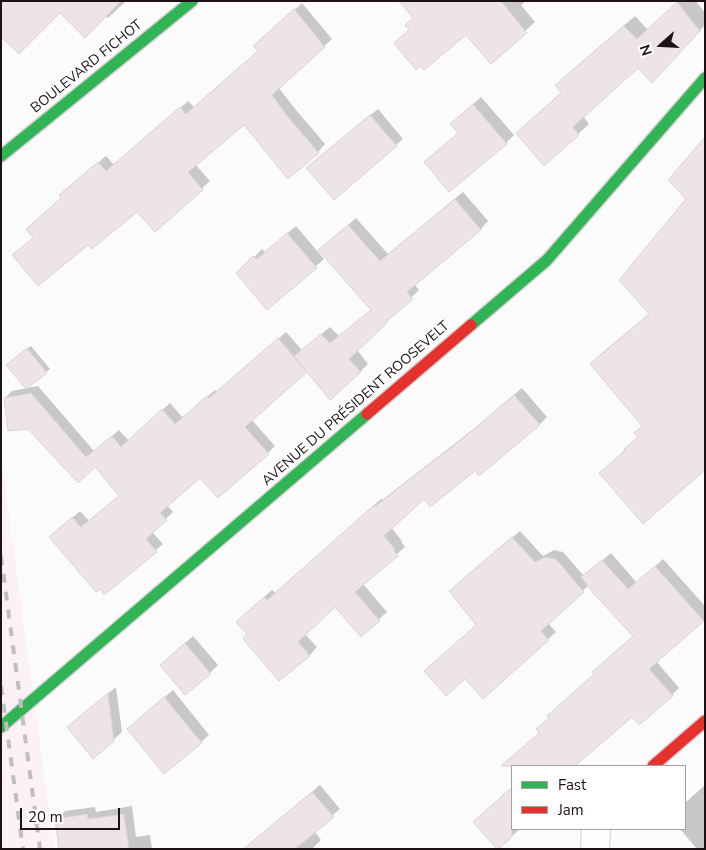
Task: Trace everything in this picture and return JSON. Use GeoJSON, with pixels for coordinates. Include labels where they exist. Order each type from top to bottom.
{"type":"FeatureCollection","features":[{"type":"Feature","properties":{"kind":"street","name":"BOULEVARD FICHOT"},"geometry":{"type":"LineString","coordinates":[[1,156],[192,1]]}},
{"type":"Feature","properties":{"kind":"street","name":"AVENUE DU PRÉSIDENT ROOSEVELT"},"geometry":{"type":"LineString","coordinates":[[1,727],[547,260],[705,78]]}},
{"type":"Feature","properties":{"kind":"street"},"geometry":{"type":"LineString","coordinates":[[654,765],[705,721]]}},
{"type":"Feature","properties":{"kind":"street"},"geometry":{"type":"LineString","coordinates":[[595,849],[596,830]]}},
{"type":"Feature","properties":{"kind":"shaded area"},"geometry":{"type":"Polygon","coordinates":[[[1,457],[54,849],[1,849],[1,457]]]}},
{"type":"Feature","properties":{"kind":"building"},"geometry":{"type":"Polygon","coordinates":[[[1,1],[121,1],[85,38],[60,13],[19,54],[1,37],[1,1]]]}},
{"type":"Feature","properties":{"kind":"building"},"geometry":{"type":"Polygon","coordinates":[[[399,1],[501,1],[527,33],[491,64],[466,35],[424,70],[420,66],[416,70],[394,43],[409,30],[405,25],[413,18],[399,1]]]}},
{"type":"Feature","properties":{"kind":"building"},"geometry":{"type":"Polygon","coordinates":[[[677,2],[700,31],[652,83],[638,68],[573,127],[579,135],[544,166],[516,133],[561,93],[555,85],[624,26],[637,39],[677,2]]]}},
{"type":"Feature","properties":{"kind":"building"},"geometry":{"type":"Polygon","coordinates":[[[294,9],[325,47],[272,95],[319,153],[288,179],[244,125],[188,172],[203,190],[155,232],[137,212],[92,249],[88,245],[38,286],[12,255],[33,238],[26,229],[61,198],[59,195],[98,162],[106,171],[180,107],[186,114],[258,51],[253,46],[294,9]]]}},
{"type":"Feature","properties":{"kind":"building"},"geometry":{"type":"Polygon","coordinates":[[[473,104],[507,144],[449,192],[424,162],[458,133],[450,124],[473,104]]]}},
{"type":"Feature","properties":{"kind":"building"},"geometry":{"type":"Polygon","coordinates":[[[370,115],[397,146],[334,200],[306,168],[370,115]]]}},
{"type":"Feature","properties":{"kind":"building"},"geometry":{"type":"Polygon","coordinates":[[[705,137],[705,470],[643,524],[599,473],[638,437],[634,433],[642,426],[590,364],[649,314],[619,280],[686,199],[668,180],[705,137]]]}},
{"type":"Feature","properties":{"kind":"building"},"geometry":{"type":"Polygon","coordinates":[[[455,199],[481,230],[407,292],[413,299],[386,322],[349,359],[361,372],[330,400],[294,356],[321,334],[330,343],[371,310],[318,250],[348,225],[380,261],[455,199]]]}},
{"type":"Feature","properties":{"kind":"building"},"geometry":{"type":"Polygon","coordinates":[[[287,233],[317,268],[267,310],[236,273],[253,256],[257,259],[287,233]]]}},
{"type":"Feature","properties":{"kind":"building"},"geometry":{"type":"Polygon","coordinates":[[[278,338],[307,372],[245,427],[269,454],[218,498],[200,478],[160,513],[167,520],[146,539],[157,552],[104,595],[101,589],[96,592],[49,537],[72,517],[81,527],[119,496],[95,467],[78,483],[28,429],[8,431],[4,398],[31,393],[86,457],[112,436],[121,447],[162,409],[175,424],[207,396],[209,398],[278,338]]]}},
{"type":"Feature","properties":{"kind":"building"},"geometry":{"type":"Polygon","coordinates":[[[27,348],[47,373],[26,389],[6,365],[27,348]]]}},
{"type":"Feature","properties":{"kind":"building"},"geometry":{"type":"Polygon","coordinates":[[[514,395],[540,425],[479,476],[475,471],[430,507],[424,499],[384,536],[395,549],[394,551],[398,556],[355,592],[380,621],[361,637],[335,607],[298,642],[310,656],[279,681],[243,639],[247,634],[236,622],[264,597],[267,600],[373,506],[466,436],[514,395]]]}},
{"type":"Feature","properties":{"kind":"building"},"geometry":{"type":"Polygon","coordinates":[[[512,537],[535,562],[545,557],[556,559],[584,592],[541,631],[549,640],[483,699],[465,679],[446,696],[424,671],[476,625],[449,591],[512,537]]]}},
{"type":"Feature","properties":{"kind":"building"},"geometry":{"type":"Polygon","coordinates":[[[602,560],[628,589],[655,566],[704,621],[649,669],[673,696],[639,725],[632,717],[576,765],[501,766],[539,733],[536,729],[549,718],[547,716],[594,674],[592,672],[633,636],[581,577],[602,560]]]}},
{"type":"Feature","properties":{"kind":"building"},"geometry":{"type":"Polygon","coordinates":[[[185,643],[211,674],[185,695],[160,665],[185,643]]]}},
{"type":"Feature","properties":{"kind":"building"},"geometry":{"type":"Polygon","coordinates":[[[108,693],[114,741],[93,759],[67,727],[108,693]]]}},
{"type":"Feature","properties":{"kind":"building"},"geometry":{"type":"Polygon","coordinates":[[[164,697],[202,743],[164,774],[127,729],[164,697]]]}},
{"type":"Feature","properties":{"kind":"building"},"geometry":{"type":"Polygon","coordinates":[[[511,788],[512,837],[499,849],[473,822],[511,788]]]}},
{"type":"Feature","properties":{"kind":"building"},"geometry":{"type":"Polygon","coordinates":[[[312,792],[334,817],[295,849],[243,849],[312,792]]]}},
{"type":"Feature","properties":{"kind":"building"},"geometry":{"type":"Polygon","coordinates":[[[87,814],[88,819],[124,814],[129,849],[59,849],[55,819],[87,814]]]}},
{"type":"Feature","properties":{"kind":"railway"},"geometry":{"type":"LineString","coordinates":[[1,556],[40,849]]}},
{"type":"Feature","properties":{"kind":"railway"},"geometry":{"type":"LineString","coordinates":[[1,686],[23,849]]}},
{"type":"Feature","properties":{"kind":"traffic: fast"},"geometry":{"type":"LineString","coordinates":[[1,156],[192,1]]}},
{"type":"Feature","properties":{"kind":"traffic: fast"},"geometry":{"type":"LineString","coordinates":[[471,325],[547,260],[705,78]]}},
{"type":"Feature","properties":{"kind":"traffic: fast"},"geometry":{"type":"LineString","coordinates":[[1,727],[367,414]]}},
{"type":"Feature","properties":{"kind":"traffic: jam"},"geometry":{"type":"LineString","coordinates":[[367,414],[471,325]]}},
{"type":"Feature","properties":{"kind":"traffic: jam"},"geometry":{"type":"LineString","coordinates":[[654,765],[705,721]]}}]}
